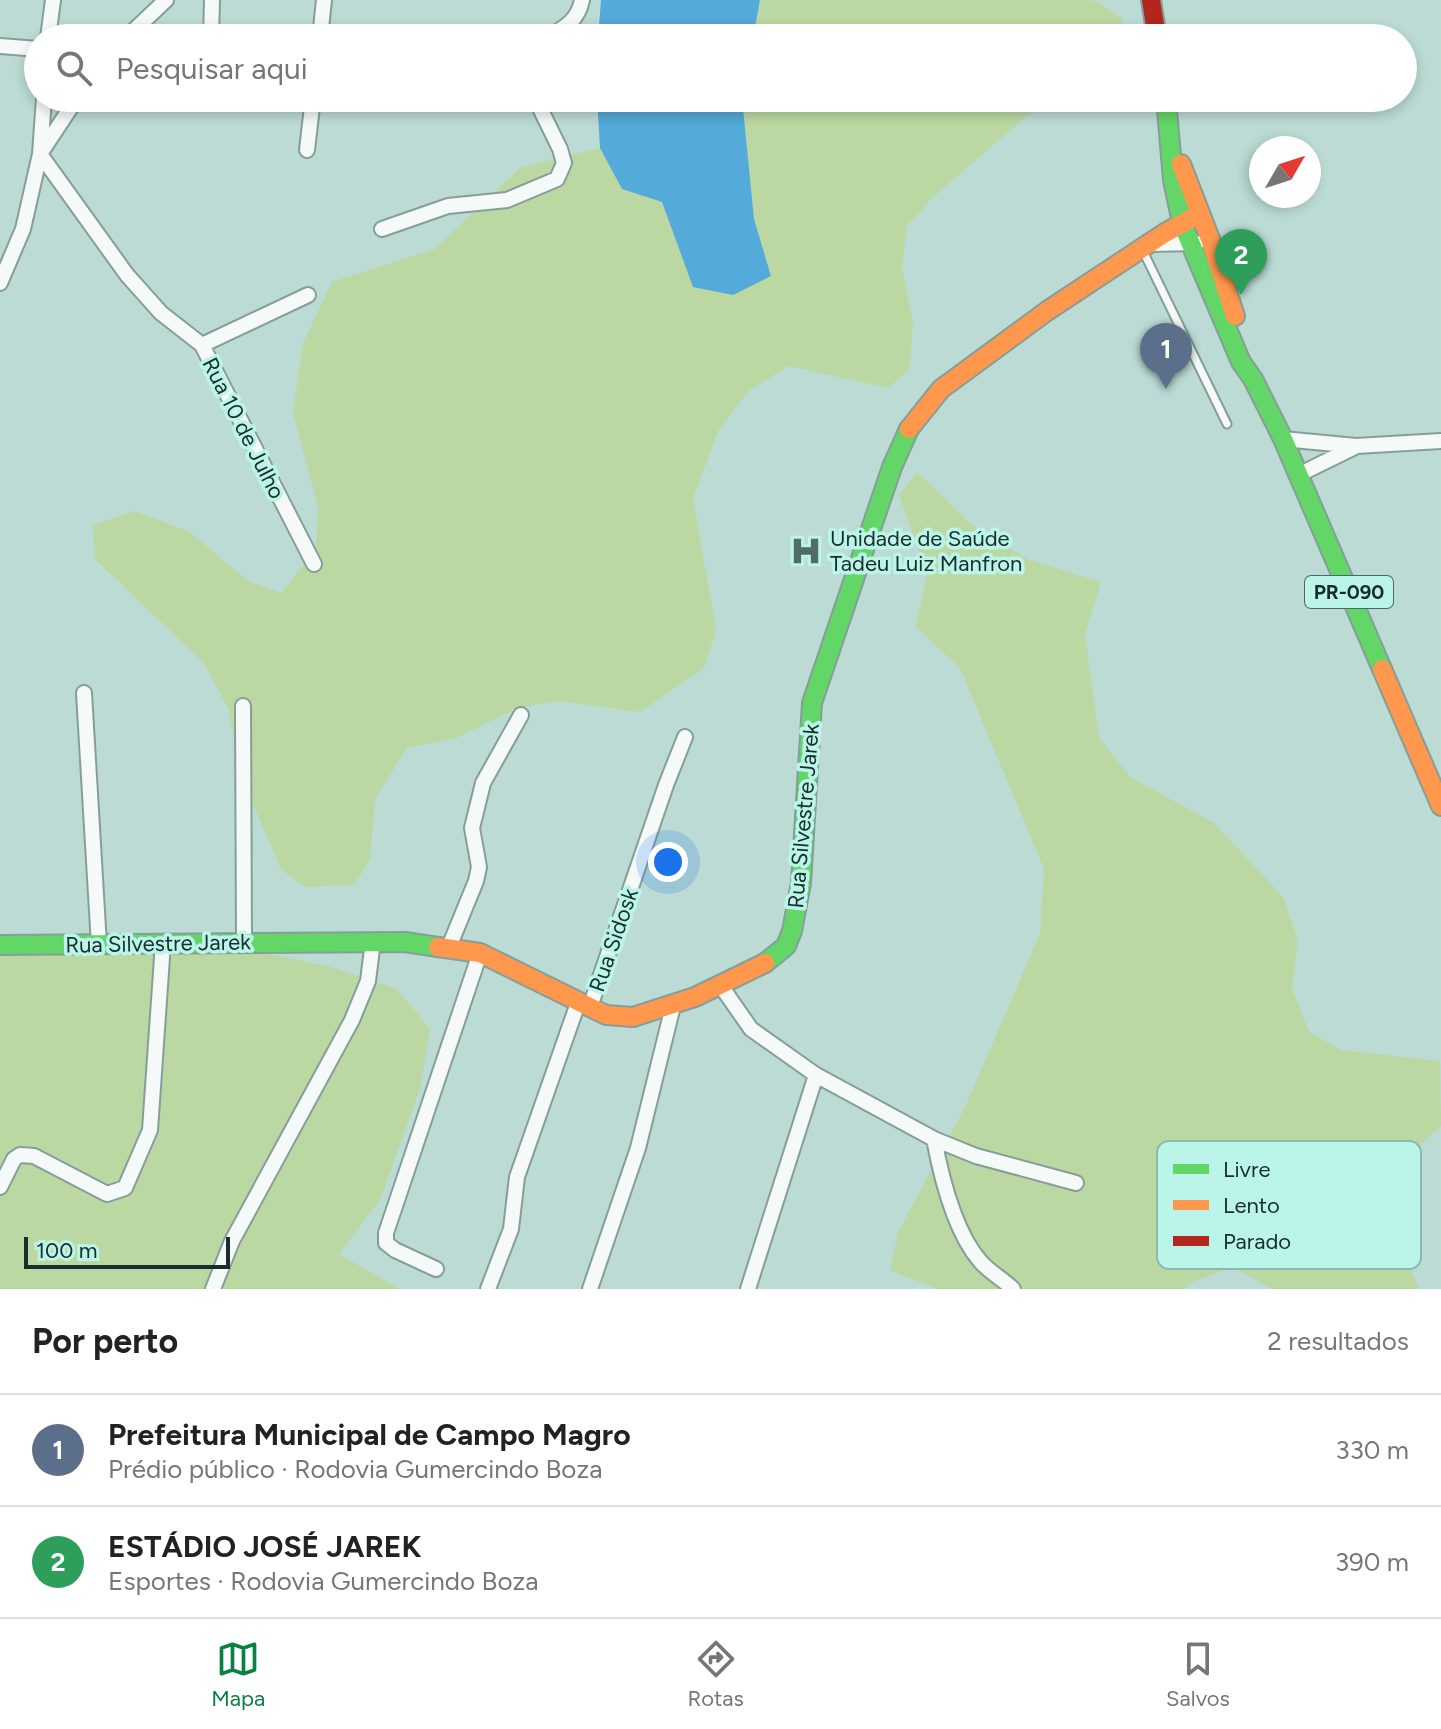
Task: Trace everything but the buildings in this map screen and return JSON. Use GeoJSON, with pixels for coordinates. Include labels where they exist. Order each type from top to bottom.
{"type":"FeatureCollection","features":[{"type":"Feature","properties":{"kind":"street"},"geometry":{"type":"LineString","coordinates":[[50,24],[53,0]]}},
{"type":"Feature","properties":{"kind":"street"},"geometry":{"type":"LineString","coordinates":[[141,24],[166,0]]}},
{"type":"Feature","properties":{"kind":"street"},"geometry":{"type":"LineString","coordinates":[[211,24],[212,0]]}},
{"type":"Feature","properties":{"kind":"street"},"geometry":{"type":"LineString","coordinates":[[321,24],[324,0]]}},
{"type":"Feature","properties":{"kind":"street"},"geometry":{"type":"LineString","coordinates":[[571,24],[582,0]]}},
{"type":"Feature","properties":{"kind":"street"},"geometry":{"type":"LineString","coordinates":[[1151,0],[1155,24]]}},
{"type":"Feature","properties":{"kind":"street"},"geometry":{"type":"LineString","coordinates":[[0,46],[24,48]]}},
{"type":"Feature","properties":{"kind":"street"},"geometry":{"type":"LineString","coordinates":[[0,283],[23,229],[40,154],[43,112]]}},
{"type":"Feature","properties":{"kind":"street"},"geometry":{"type":"LineString","coordinates":[[40,154],[68,112]]}},
{"type":"Feature","properties":{"kind":"street"},"geometry":{"type":"LineString","coordinates":[[307,150],[311,112]]}},
{"type":"Feature","properties":{"kind":"street"},"geometry":{"type":"LineString","coordinates":[[382,229],[448,206],[507,200],[557,179],[564,163],[542,112]]}},
{"type":"Feature","properties":{"kind":"street","name":"PR-090"},"geometry":{"type":"LineString","coordinates":[[1168,112],[1173,180],[1189,245],[1236,353],[1253,379],[1283,439],[1441,806]]}},
{"type":"Feature","properties":{"kind":"street","name":"PR-090"},"geometry":{"type":"LineString","coordinates":[[1172,140],[1210,239],[1244,341],[1253,379]]}},
{"type":"Feature","properties":{"kind":"street","name":"Rua 10 de Julho"},"geometry":{"type":"LineString","coordinates":[[40,154],[127,275],[161,313],[202,345],[314,564]]}},
{"type":"Feature","properties":{"kind":"street","name":"Rua Silvestre Jarek"},"geometry":{"type":"LineString","coordinates":[[0,945],[373,941],[449,947],[480,953],[606,1015],[633,1017],[673,1006],[771,960],[786,946],[792,931],[801,883],[812,703],[892,467],[910,428],[941,389],[1047,311],[1182,223],[1201,214]]}},
{"type":"Feature","properties":{"kind":"street"},"geometry":{"type":"LineString","coordinates":[[1146,246],[1189,245],[1210,239]]}},
{"type":"Feature","properties":{"kind":"street"},"geometry":{"type":"LineString","coordinates":[[202,345],[308,295]]}},
{"type":"Feature","properties":{"kind":"street"},"geometry":{"type":"LineString","coordinates":[[1283,439],[1356,446],[1441,441]]}},
{"type":"Feature","properties":{"kind":"street"},"geometry":{"type":"LineString","coordinates":[[1298,475],[1356,446]]}},
{"type":"Feature","properties":{"kind":"street"},"geometry":{"type":"LineString","coordinates":[[84,693],[99,945]]}},
{"type":"Feature","properties":{"kind":"street"},"geometry":{"type":"LineString","coordinates":[[243,706],[244,941]]}},
{"type":"Feature","properties":{"kind":"street"},"geometry":{"type":"LineString","coordinates":[[449,947],[479,867],[472,828],[483,783],[521,715]]}},
{"type":"Feature","properties":{"kind":"street","name":"Rua Sidosk"},"geometry":{"type":"LineString","coordinates":[[488,1289],[511,1229],[517,1177],[685,737]]}},
{"type":"Feature","properties":{"kind":"street"},"geometry":{"type":"LineString","coordinates":[[213,1289],[232,1241],[352,1020],[368,981],[373,941]]}},
{"type":"Feature","properties":{"kind":"street"},"geometry":{"type":"LineString","coordinates":[[0,1187],[14,1159],[26,1155],[34,1156],[107,1194],[125,1188],[150,1130],[163,943]]}},
{"type":"Feature","properties":{"kind":"street"},"geometry":{"type":"LineString","coordinates":[[436,1269],[395,1250],[386,1243],[386,1233],[480,953]]}},
{"type":"Feature","properties":{"kind":"street"},"geometry":{"type":"LineString","coordinates":[[721,986],[751,1029],[816,1075],[934,1139],[976,1156],[1076,1183]]}},
{"type":"Feature","properties":{"kind":"street"},"geometry":{"type":"LineString","coordinates":[[590,1289],[638,1148],[673,1006]]}},
{"type":"Feature","properties":{"kind":"street"},"geometry":{"type":"LineString","coordinates":[[748,1289],[816,1075]]}},
{"type":"Feature","properties":{"kind":"street"},"geometry":{"type":"LineString","coordinates":[[934,1139],[942,1180],[969,1245],[981,1262],[1013,1289]]}},
{"type":"Feature","properties":{"kind":"lane"},"geometry":{"type":"LineString","coordinates":[[1146,246],[1227,424]]}},
{"type":"Feature","properties":{"kind":"path"},"geometry":{"type":"LineString","coordinates":[[920,1289],[923,1270],[943,1257],[959,1261],[969,1245]]}},
{"type":"Feature","properties":{"kind":"green space"},"geometry":{"type":"Polygon","coordinates":[[[760,0],[1089,0],[1098,2],[1123,19],[1121,24],[756,24],[760,0]]]}},
{"type":"Feature","properties":{"kind":"green space"},"geometry":{"type":"Polygon","coordinates":[[[743,112],[1032,112],[932,198],[907,226],[902,268],[913,322],[910,368],[889,388],[788,366],[749,391],[719,429],[693,498],[716,630],[704,668],[640,712],[561,701],[517,708],[456,738],[407,748],[375,799],[370,860],[354,885],[304,887],[281,869],[240,774],[229,710],[204,663],[95,559],[93,525],[134,511],[188,531],[248,581],[281,593],[316,550],[318,507],[293,413],[303,343],[332,282],[435,249],[521,167],[600,148],[622,189],[662,202],[693,287],[771,275],[754,219],[743,112]]]}},
{"type":"Feature","properties":{"kind":"green space"},"geometry":{"type":"Polygon","coordinates":[[[917,472],[972,525],[1027,559],[1101,582],[1085,634],[1099,737],[1130,777],[1214,823],[1284,898],[1298,942],[1292,988],[1309,1032],[1342,1050],[1440,1061],[1441,1126],[1421,1144],[1421,1141],[1157,1141],[1157,1269],[1227,1269],[1190,1283],[1186,1289],[937,1289],[890,1270],[898,1232],[965,1107],[1040,934],[1044,869],[960,668],[916,627],[927,574],[899,495],[917,472]]]}},
{"type":"Feature","properties":{"kind":"green space"},"geometry":{"type":"Polygon","coordinates":[[[0,942],[231,946],[331,967],[397,989],[430,1029],[420,1089],[380,1200],[339,1254],[399,1289],[0,1289],[0,942]]]}},
{"type":"Feature","properties":{"kind":"green space"},"geometry":{"type":"Polygon","coordinates":[[[1236,1269],[1411,1269],[1419,1289],[1272,1289],[1236,1269]]]}},
{"type":"Feature","properties":{"kind":"water"},"geometry":{"type":"Polygon","coordinates":[[[601,0],[760,0],[756,24],[599,24],[601,0]]]}},
{"type":"Feature","properties":{"kind":"water"},"geometry":{"type":"Polygon","coordinates":[[[598,112],[743,112],[754,219],[771,276],[733,295],[693,287],[662,202],[622,189],[600,148],[598,112]]]}},
{"type":"Feature","properties":{"kind":"traffic: fast"},"geometry":{"type":"LineString","coordinates":[[1167,112],[1173,180],[1182,223],[1241,362],[1283,439],[1382,669]]}},
{"type":"Feature","properties":{"kind":"traffic: fast"},"geometry":{"type":"LineString","coordinates":[[765,963],[786,946],[801,883],[812,703],[892,467],[909,429]]}},
{"type":"Feature","properties":{"kind":"traffic: fast"},"geometry":{"type":"LineString","coordinates":[[0,945],[405,942],[438,947]]}},
{"type":"Feature","properties":{"kind":"traffic: slow"},"geometry":{"type":"LineString","coordinates":[[1181,164],[1235,316]]}},
{"type":"Feature","properties":{"kind":"traffic: slow"},"geometry":{"type":"LineString","coordinates":[[909,429],[941,389],[1047,311],[1194,217]]}},
{"type":"Feature","properties":{"kind":"traffic: slow"},"geometry":{"type":"LineString","coordinates":[[1382,669],[1441,806]]}},
{"type":"Feature","properties":{"kind":"traffic: slow"},"geometry":{"type":"LineString","coordinates":[[438,947],[480,953],[606,1015],[633,1017],[695,997],[765,963]]}},
{"type":"Feature","properties":{"kind":"traffic: jam"},"geometry":{"type":"LineString","coordinates":[[1151,0],[1155,24]]}},
{"type":"Feature","properties":{"kind":"place","name":"ESTÁDIO JOSÉ JAREK"},"geometry":{"type":"Point","coordinates":[1241,295]}},
{"type":"Feature","properties":{"kind":"place","name":"Prefeitura Municipal de Campo Magro"},"geometry":{"type":"Point","coordinates":[1166,389]}},
{"type":"Feature","properties":{"kind":"place","name":"Unidade de Saúde Tadeu Luiz Manfron"},"geometry":{"type":"Point","coordinates":[806,551]}}]}
